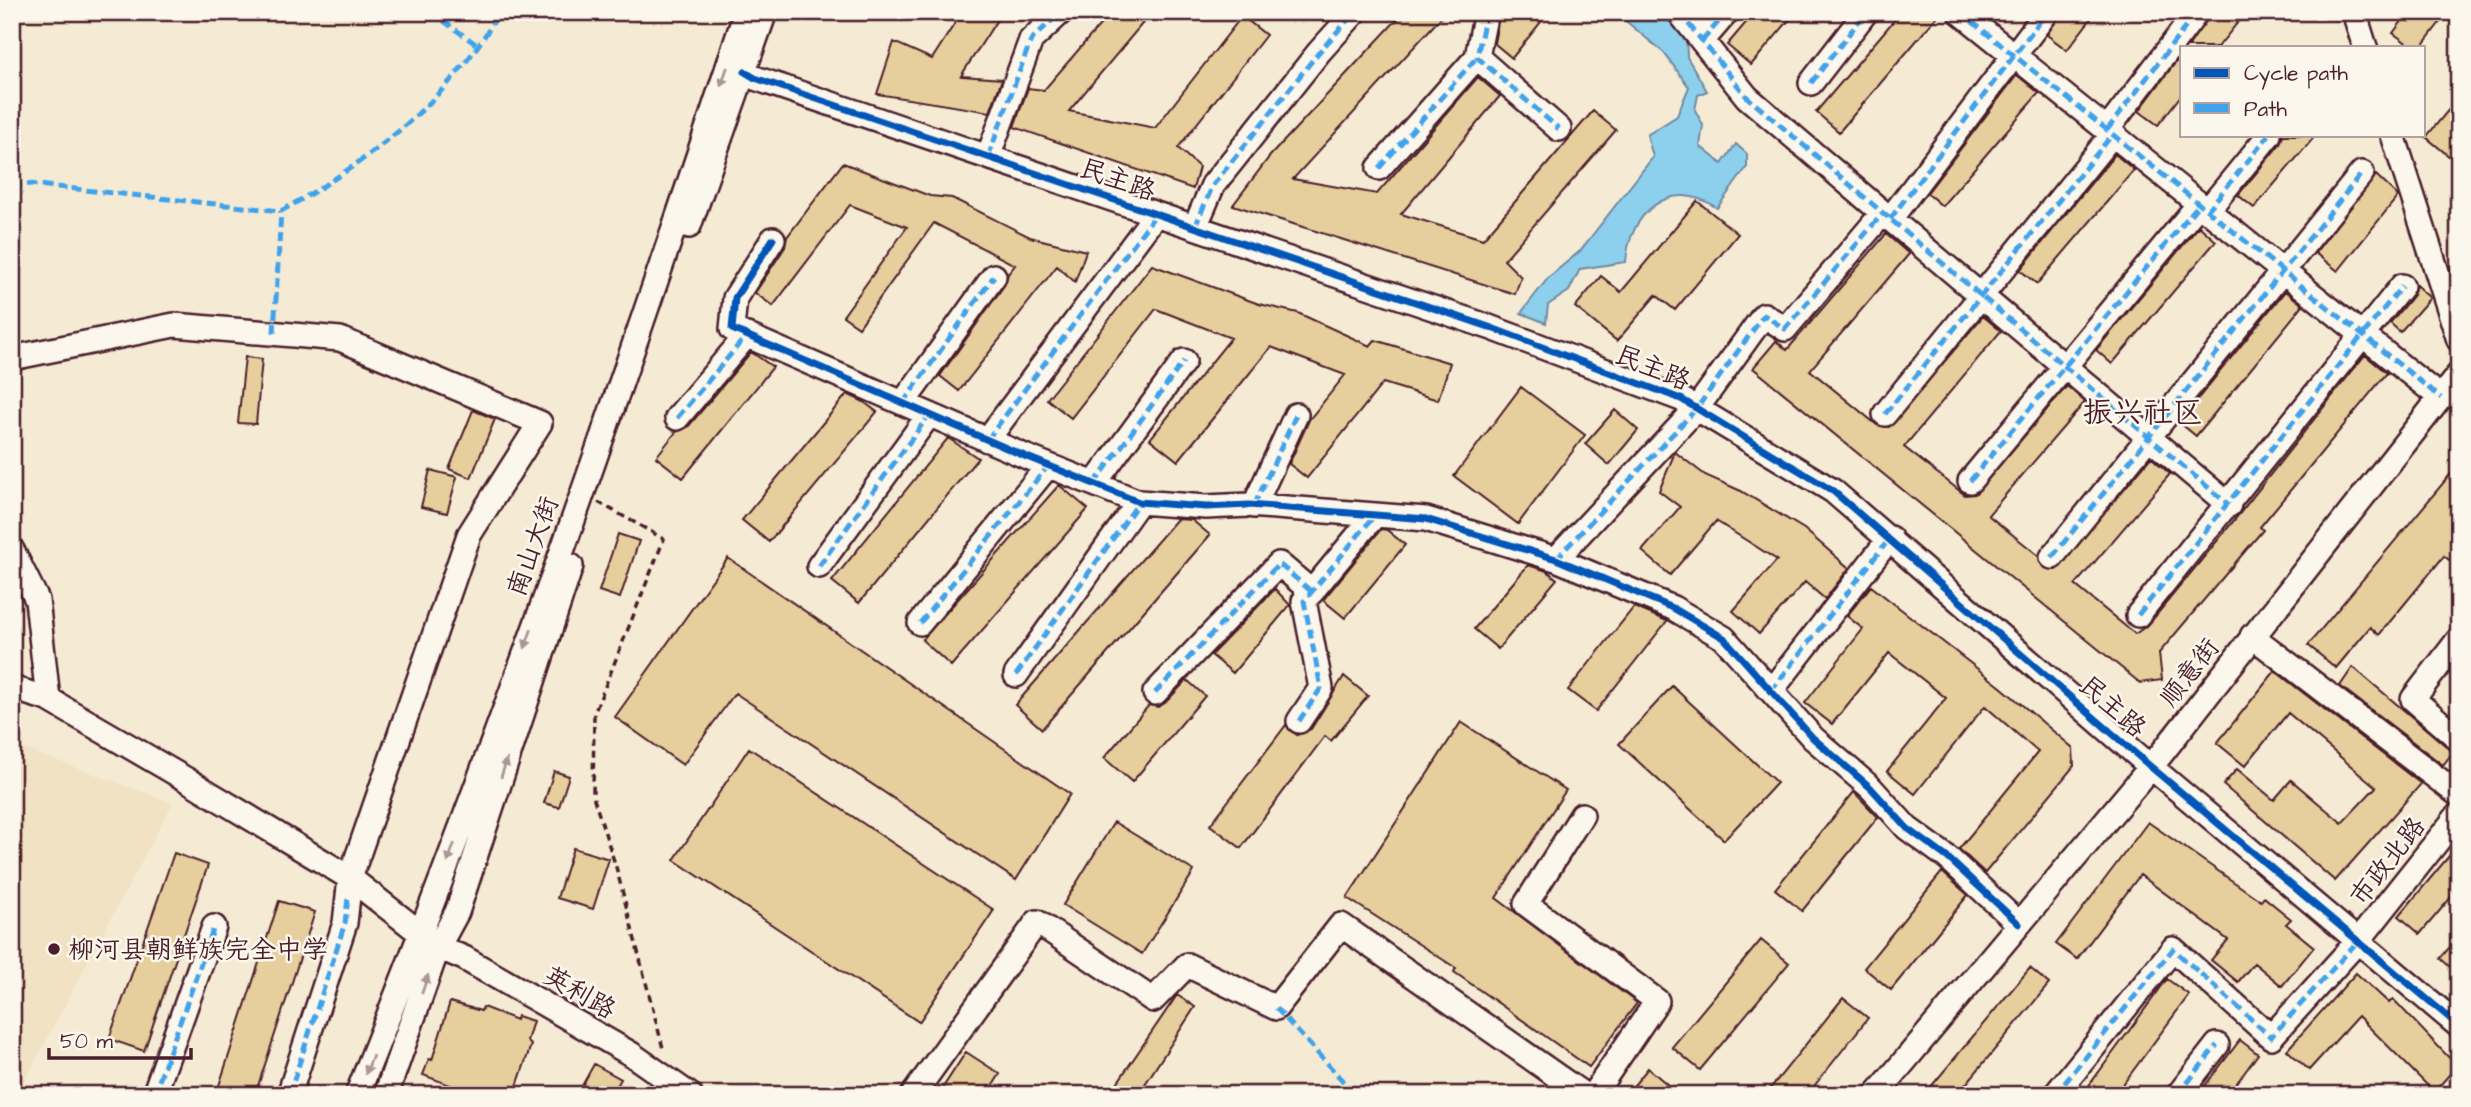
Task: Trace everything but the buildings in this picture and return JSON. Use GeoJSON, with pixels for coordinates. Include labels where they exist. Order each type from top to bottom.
{"type":"FeatureCollection","features":[{"type":"Feature","properties":{"kind":"street","name":"南山大街"},"geometry":{"type":"LineString","coordinates":[[386,1095],[430,941],[746,12]]}},
{"type":"Feature","properties":{"kind":"street","name":"南山大街"},"geometry":{"type":"LineString","coordinates":[[357,1095],[430,941],[457,912],[593,498],[765,12]]}},
{"type":"Feature","properties":{"kind":"street"},"geometry":{"type":"LineString","coordinates":[[988,157],[1031,40],[1061,12]]}},
{"type":"Feature","properties":{"kind":"street"},"geometry":{"type":"LineString","coordinates":[[1195,227],[1213,185],[1319,52],[1355,12]]}},
{"type":"Feature","properties":{"kind":"street"},"geometry":{"type":"LineString","coordinates":[[1379,168],[1477,57],[1486,12]]}},
{"type":"Feature","properties":{"kind":"street"},"geometry":{"type":"LineString","coordinates":[[1679,12],[1747,97],[2229,505]]}},
{"type":"Feature","properties":{"kind":"street"},"geometry":{"type":"LineString","coordinates":[[1702,41],[1727,12]]}},
{"type":"Feature","properties":{"kind":"street"},"geometry":{"type":"LineString","coordinates":[[1811,83],[1866,12]]}},
{"type":"Feature","properties":{"kind":"street"},"geometry":{"type":"LineString","coordinates":[[1960,12],[2441,398]]}},
{"type":"Feature","properties":{"kind":"street"},"geometry":{"type":"LineString","coordinates":[[1556,559],[1697,408],[1764,315],[1785,329],[1886,216],[2046,12]]}},
{"type":"Feature","properties":{"kind":"street"},"geometry":{"type":"LineString","coordinates":[[1885,414],[2110,132],[2197,12]]}},
{"type":"Feature","properties":{"kind":"street"},"geometry":{"type":"LineString","coordinates":[[2354,12],[2365,46]]}},
{"type":"Feature","properties":{"kind":"street"},"geometry":{"type":"LineString","coordinates":[[1477,57],[1559,129]]}},
{"type":"Feature","properties":{"kind":"street","name":"民主路"},"geometry":{"type":"LineString","coordinates":[[745,72],[755,78],[1489,327],[1681,399],[1833,491],[2151,768],[2459,1026]]}},
{"type":"Feature","properties":{"kind":"street"},"geometry":{"type":"LineString","coordinates":[[1970,481],[2065,366],[2268,136]]}},
{"type":"Feature","properties":{"kind":"street"},"geometry":{"type":"LineString","coordinates":[[2393,136],[2459,340]]}},
{"type":"Feature","properties":{"kind":"street"},"geometry":{"type":"LineString","coordinates":[[2052,557],[2362,173]]}},
{"type":"Feature","properties":{"kind":"street"},"geometry":{"type":"LineString","coordinates":[[987,440],[1156,214]]}},
{"type":"Feature","properties":{"kind":"street"},"geometry":{"type":"LineString","coordinates":[[773,239],[735,298],[732,329],[1048,466],[1139,502],[1206,507],[1254,506],[1426,519],[1556,559],[1672,608],[1724,638],[1813,738],[1871,788],[1907,828],[1948,858],[2019,924]]}},
{"type":"Feature","properties":{"kind":"street"},"geometry":{"type":"LineString","coordinates":[[903,403],[994,276]]}},
{"type":"Feature","properties":{"kind":"street"},"geometry":{"type":"LineString","coordinates":[[2138,615],[2229,505],[2402,286]]}},
{"type":"Feature","properties":{"kind":"street"},"geometry":{"type":"LineString","coordinates":[[12,358],[174,326],[340,339],[540,423],[469,535],[350,878],[345,923],[289,1095]]}},
{"type":"Feature","properties":{"kind":"street"},"geometry":{"type":"LineString","coordinates":[[677,418],[747,335]]}},
{"type":"Feature","properties":{"kind":"street"},"geometry":{"type":"LineString","coordinates":[[1094,484],[1184,361]]}},
{"type":"Feature","properties":{"kind":"street","name":"顺意街"},"geometry":{"type":"LineString","coordinates":[[1877,1095],[2151,768],[2459,374]]}},
{"type":"Feature","properties":{"kind":"street"},"geometry":{"type":"LineString","coordinates":[[819,566],[929,415]]}},
{"type":"Feature","properties":{"kind":"street"},"geometry":{"type":"LineString","coordinates":[[1254,506],[1296,415]]}},
{"type":"Feature","properties":{"kind":"street"},"geometry":{"type":"LineString","coordinates":[[920,623],[1048,466]]}},
{"type":"Feature","properties":{"kind":"street"},"geometry":{"type":"LineString","coordinates":[[1016,675],[1139,502]]}},
{"type":"Feature","properties":{"kind":"street"},"geometry":{"type":"LineString","coordinates":[[1299,721],[1321,688],[1304,601],[1375,515]]}},
{"type":"Feature","properties":{"kind":"street"},"geometry":{"type":"LineString","coordinates":[[1771,691],[1890,538]]}},
{"type":"Feature","properties":{"kind":"street"},"geometry":{"type":"LineString","coordinates":[[12,550],[37,600],[48,699]]}},
{"type":"Feature","properties":{"kind":"street"},"geometry":{"type":"LineString","coordinates":[[1155,693],[1279,564],[1312,592]]}},
{"type":"Feature","properties":{"kind":"street"},"geometry":{"type":"LineString","coordinates":[[2252,636],[2459,795]]}},
{"type":"Feature","properties":{"kind":"street"},"geometry":{"type":"LineString","coordinates":[[2459,639],[2413,699],[2459,739]]}},
{"type":"Feature","properties":{"kind":"street","name":"英利路"},"geometry":{"type":"LineString","coordinates":[[12,688],[48,699],[350,878],[430,941],[631,1054],[690,1095]]}},
{"type":"Feature","properties":{"kind":"street","name":"市政北路"},"geometry":{"type":"LineString","coordinates":[[2055,1095],[2173,949],[2271,1037],[2358,942],[2459,814]]}},
{"type":"Feature","properties":{"kind":"street"},"geometry":{"type":"LineString","coordinates":[[1582,815],[1526,904],[1657,1001],[1593,1095]]}},
{"type":"Feature","properties":{"kind":"street"},"geometry":{"type":"LineString","coordinates":[[913,1095],[1037,922],[1153,1000],[1187,965],[1276,1008],[1341,925],[1584,1095]]}},
{"type":"Feature","properties":{"kind":"street"},"geometry":{"type":"LineString","coordinates":[[155,1095],[214,926]]}},
{"type":"Feature","properties":{"kind":"street"},"geometry":{"type":"LineString","coordinates":[[2178,1095],[2217,1045]]}},
{"type":"Feature","properties":{"kind":"path"},"geometry":{"type":"LineString","coordinates":[[593,498],[664,539],[594,714],[593,796],[640,953],[670,1081]]}},
{"type":"Feature","properties":{"kind":"shaded area","name":"柳河县朝鲜族完全中学"},"geometry":{"type":"Polygon","coordinates":[[[12,744],[173,803],[17,1095],[12,1095],[12,744]]]}},
{"type":"Feature","properties":{"kind":"water"},"geometry":{"type":"Polygon","coordinates":[[[1615,12],[1664,12],[1686,31],[1687,57],[1707,91],[1698,95],[1695,110],[1703,125],[1700,146],[1722,164],[1736,144],[1747,154],[1747,167],[1717,208],[1700,199],[1684,196],[1669,198],[1655,205],[1635,228],[1626,262],[1580,269],[1569,291],[1548,305],[1546,323],[1521,313],[1549,277],[1580,251],[1653,157],[1647,135],[1677,116],[1689,87],[1664,53],[1615,12]]]}},
{"type":"Feature","properties":{"kind":"marked path"},"geometry":{"type":"LineString","coordinates":[[431,12],[480,47]]}},
{"type":"Feature","properties":{"kind":"marked path"},"geometry":{"type":"LineString","coordinates":[[12,187],[29,184],[281,211],[344,172],[404,126],[457,73],[499,12]]}},
{"type":"Feature","properties":{"kind":"marked path"},"geometry":{"type":"LineString","coordinates":[[988,157],[1031,40],[1061,12]]}},
{"type":"Feature","properties":{"kind":"marked path"},"geometry":{"type":"LineString","coordinates":[[1195,227],[1213,185],[1319,52],[1355,12]]}},
{"type":"Feature","properties":{"kind":"marked path"},"geometry":{"type":"LineString","coordinates":[[1486,12],[1477,57],[1559,129]]}},
{"type":"Feature","properties":{"kind":"marked path"},"geometry":{"type":"LineString","coordinates":[[1679,12],[1747,97],[1883,213]]}},
{"type":"Feature","properties":{"kind":"marked path"},"geometry":{"type":"LineString","coordinates":[[1702,41],[1727,12]]}},
{"type":"Feature","properties":{"kind":"marked path"},"geometry":{"type":"LineString","coordinates":[[1811,83],[1866,12]]}},
{"type":"Feature","properties":{"kind":"marked path"},"geometry":{"type":"LineString","coordinates":[[1960,12],[2441,398]]}},
{"type":"Feature","properties":{"kind":"marked path"},"geometry":{"type":"LineString","coordinates":[[1890,219],[2047,12]]}},
{"type":"Feature","properties":{"kind":"marked path"},"geometry":{"type":"LineString","coordinates":[[2107,130],[2197,12]]}},
{"type":"Feature","properties":{"kind":"marked path"},"geometry":{"type":"LineString","coordinates":[[1379,168],[1477,57]]}},
{"type":"Feature","properties":{"kind":"marked path"},"geometry":{"type":"LineString","coordinates":[[1885,414],[2112,135]]}},
{"type":"Feature","properties":{"kind":"marked path"},"geometry":{"type":"LineString","coordinates":[[2207,211],[2268,136]]}},
{"type":"Feature","properties":{"kind":"marked path"},"geometry":{"type":"LineString","coordinates":[[2052,557],[2362,173]]}},
{"type":"Feature","properties":{"kind":"marked path"},"geometry":{"type":"LineString","coordinates":[[1970,481],[2199,204]]}},
{"type":"Feature","properties":{"kind":"marked path"},"geometry":{"type":"LineString","coordinates":[[274,333],[281,211]]}},
{"type":"Feature","properties":{"kind":"marked path"},"geometry":{"type":"LineString","coordinates":[[1556,559],[1697,408],[1764,315],[1785,329],[1883,213],[2229,505]]}},
{"type":"Feature","properties":{"kind":"marked path"},"geometry":{"type":"LineString","coordinates":[[987,440],[1156,214]]}},
{"type":"Feature","properties":{"kind":"marked path"},"geometry":{"type":"LineString","coordinates":[[903,403],[994,276]]}},
{"type":"Feature","properties":{"kind":"marked path"},"geometry":{"type":"LineString","coordinates":[[2138,615],[2402,286]]}},
{"type":"Feature","properties":{"kind":"marked path"},"geometry":{"type":"LineString","coordinates":[[677,418],[747,335]]}},
{"type":"Feature","properties":{"kind":"marked path"},"geometry":{"type":"LineString","coordinates":[[1094,484],[1184,361]]}},
{"type":"Feature","properties":{"kind":"marked path"},"geometry":{"type":"LineString","coordinates":[[819,566],[929,415]]}},
{"type":"Feature","properties":{"kind":"marked path"},"geometry":{"type":"LineString","coordinates":[[1254,506],[1296,415]]}},
{"type":"Feature","properties":{"kind":"marked path"},"geometry":{"type":"LineString","coordinates":[[920,623],[1048,466]]}},
{"type":"Feature","properties":{"kind":"marked path"},"geometry":{"type":"LineString","coordinates":[[1016,675],[1139,502]]}},
{"type":"Feature","properties":{"kind":"marked path"},"geometry":{"type":"LineString","coordinates":[[1299,721],[1321,688],[1304,601],[1375,515]]}},
{"type":"Feature","properties":{"kind":"marked path"},"geometry":{"type":"LineString","coordinates":[[1771,691],[1890,538]]}},
{"type":"Feature","properties":{"kind":"marked path"},"geometry":{"type":"LineString","coordinates":[[1155,693],[1279,564],[1312,592]]}},
{"type":"Feature","properties":{"kind":"marked path"},"geometry":{"type":"LineString","coordinates":[[289,1095],[345,923],[348,898]]}},
{"type":"Feature","properties":{"kind":"marked path"},"geometry":{"type":"LineString","coordinates":[[154,1095],[214,927]]}},
{"type":"Feature","properties":{"kind":"marked path"},"geometry":{"type":"LineString","coordinates":[[2055,1095],[2173,949],[2271,1037],[2358,941]]}},
{"type":"Feature","properties":{"kind":"marked path"},"geometry":{"type":"LineString","coordinates":[[1276,1008],[1356,1095]]}},
{"type":"Feature","properties":{"kind":"marked path"},"geometry":{"type":"LineString","coordinates":[[2178,1095],[2217,1045]]}},
{"type":"Feature","properties":{"kind":"cycle path"},"geometry":{"type":"LineString","coordinates":[[745,72],[755,78],[1489,327],[1681,399],[1833,491],[2151,767],[2459,1026]]}},
{"type":"Feature","properties":{"kind":"cycle path"},"geometry":{"type":"LineString","coordinates":[[773,239],[735,298],[732,329],[1027,457],[1139,502],[1206,507],[1249,505],[1426,519],[1556,559],[1673,608],[1724,638],[1813,738],[1871,788],[1907,828],[1948,858],[2019,924]]}},
{"type":"Feature","properties":{"kind":"place","name":"柳河县朝鲜族完全中学"},"geometry":{"type":"Point","coordinates":[54,949]}},
{"type":"Feature","properties":{"kind":"district","name":"振兴社区"},"geometry":{"type":"Point","coordinates":[2143,412]}}]}
